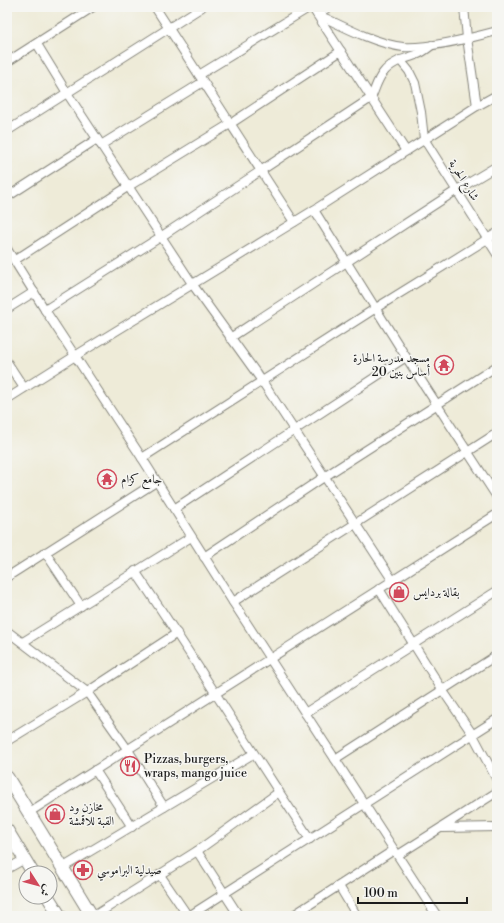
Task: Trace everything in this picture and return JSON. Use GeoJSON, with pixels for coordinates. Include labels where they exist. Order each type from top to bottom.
{"type":"FeatureCollection","features":[{"type":"Feature","properties":{"kind":"main road"},"geometry":{"type":"LineString","coordinates":[[7,777],[93,916]]}},
{"type":"Feature","properties":{"kind":"main road"},"geometry":{"type":"LineString","coordinates":[[7,830],[28,865]]}},
{"type":"Feature","properties":{"kind":"main road"},"geometry":{"type":"LineString","coordinates":[[53,905],[60,916]]}},
{"type":"Feature","properties":{"kind":"street"},"geometry":{"type":"LineString","coordinates":[[155,7],[294,222]]}},
{"type":"Feature","properties":{"kind":"street"},"geometry":{"type":"LineString","coordinates":[[7,131],[202,7]]}},
{"type":"Feature","properties":{"kind":"street"},"geometry":{"type":"LineString","coordinates":[[7,197],[99,142],[311,7],[406,151]]}},
{"type":"Feature","properties":{"kind":"street"},"geometry":{"type":"LineString","coordinates":[[317,14],[329,7]]}},
{"type":"Feature","properties":{"kind":"street"},"geometry":{"type":"LineString","coordinates":[[464,7],[477,106]]}},
{"type":"Feature","properties":{"kind":"street"},"geometry":{"type":"LineString","coordinates":[[7,62],[37,44],[88,8]]}},
{"type":"Feature","properties":{"kind":"street"},"geometry":{"type":"LineString","coordinates":[[317,14],[350,29],[394,45],[404,47],[432,45],[497,31]]}},
{"type":"Feature","properties":{"kind":"street"},"geometry":{"type":"LineString","coordinates":[[37,44],[99,142],[230,338],[262,381],[393,581]]}},
{"type":"Feature","properties":{"kind":"street"},"geometry":{"type":"LineString","coordinates":[[45,310],[162,236],[371,98],[383,72],[400,60],[417,55],[432,45]]}},
{"type":"Feature","properties":{"kind":"street"},"geometry":{"type":"LineString","coordinates":[[15,260],[129,186],[230,124],[341,51]]}},
{"type":"Feature","properties":{"kind":"street"},"geometry":{"type":"LineString","coordinates":[[400,60],[409,71],[415,82],[421,112],[424,139]]}},
{"type":"Feature","properties":{"kind":"street"},"geometry":{"type":"LineString","coordinates":[[7,399],[75,356],[194,285],[424,139],[497,95]]}},
{"type":"Feature","properties":{"kind":"street","name":"شارع الحرية"},"geometry":{"type":"LineString","coordinates":[[424,139],[497,254]]}},
{"type":"Feature","properties":{"kind":"street"},"geometry":{"type":"LineString","coordinates":[[230,338],[457,190],[497,166]]}},
{"type":"Feature","properties":{"kind":"street"},"geometry":{"type":"LineString","coordinates":[[314,210],[406,357],[497,497]]}},
{"type":"Feature","properties":{"kind":"street"},"geometry":{"type":"LineString","coordinates":[[142,458],[376,308],[488,240],[497,233]]}},
{"type":"Feature","properties":{"kind":"street"},"geometry":{"type":"LineString","coordinates":[[7,249],[142,458],[191,537],[437,916]]}},
{"type":"Feature","properties":{"kind":"street"},"geometry":{"type":"LineString","coordinates":[[7,309],[34,292]]}},
{"type":"Feature","properties":{"kind":"street"},"geometry":{"type":"LineString","coordinates":[[174,509],[406,357]]}},
{"type":"Feature","properties":{"kind":"street"},"geometry":{"type":"LineString","coordinates":[[7,362],[24,388]]}},
{"type":"Feature","properties":{"kind":"street"},"geometry":{"type":"LineString","coordinates":[[204,557],[324,477],[497,366]]}},
{"type":"Feature","properties":{"kind":"street"},"geometry":{"type":"LineString","coordinates":[[233,602],[497,434]]}},
{"type":"Feature","properties":{"kind":"street"},"geometry":{"type":"LineString","coordinates":[[7,576],[156,482]]}},
{"type":"Feature","properties":{"kind":"street"},"geometry":{"type":"LineString","coordinates":[[28,813],[497,514]]}},
{"type":"Feature","properties":{"kind":"street"},"geometry":{"type":"LineString","coordinates":[[23,642],[191,537]]}},
{"type":"Feature","properties":{"kind":"street"},"geometry":{"type":"LineString","coordinates":[[45,552],[80,606]]}},
{"type":"Feature","properties":{"kind":"street"},"geometry":{"type":"LineString","coordinates":[[135,571],[177,633],[253,754],[310,840]]}},
{"type":"Feature","properties":{"kind":"street"},"geometry":{"type":"LineString","coordinates":[[379,589],[472,735],[497,780]]}},
{"type":"Feature","properties":{"kind":"street"},"geometry":{"type":"LineString","coordinates":[[305,713],[497,590]]}},
{"type":"Feature","properties":{"kind":"street"},"geometry":{"type":"LineString","coordinates":[[7,631],[87,692],[128,750],[164,807]]}},
{"type":"Feature","properties":{"kind":"street"},"geometry":{"type":"LineString","coordinates":[[7,741],[87,692],[177,633]]}},
{"type":"Feature","properties":{"kind":"street"},"geometry":{"type":"LineString","coordinates":[[335,759],[497,655]]}},
{"type":"Feature","properties":{"kind":"street"},"geometry":{"type":"LineString","coordinates":[[160,876],[188,916],[310,840],[497,719]]}},
{"type":"Feature","properties":{"kind":"street"},"geometry":{"type":"LineString","coordinates":[[62,868],[253,754]]}},
{"type":"Feature","properties":{"kind":"street"},"geometry":{"type":"LineString","coordinates":[[95,770],[132,827]]}},
{"type":"Feature","properties":{"kind":"street"},"geometry":{"type":"LineString","coordinates":[[93,916],[160,876],[278,792]]}},
{"type":"Feature","properties":{"kind":"street"},"geometry":{"type":"LineString","coordinates":[[292,916],[396,852],[441,828],[497,792]]}},
{"type":"Feature","properties":{"kind":"street"},"geometry":{"type":"LineString","coordinates":[[441,828],[497,827]]}},
{"type":"Feature","properties":{"kind":"street"},"geometry":{"type":"LineString","coordinates":[[197,851],[239,916]]}},
{"type":"Feature","properties":{"kind":"street"},"geometry":{"type":"LineString","coordinates":[[7,869],[25,860]]}},
{"type":"Feature","properties":{"kind":"street"},"geometry":{"type":"LineString","coordinates":[[339,886],[357,916]]}},
{"type":"Feature","properties":{"kind":"place","name":"مسجد مدرسة الحارة 20 أساس بنين"},"geometry":{"type":"Point","coordinates":[444,365]}},
{"type":"Feature","properties":{"kind":"place","name":"جامع كزام"},"geometry":{"type":"Point","coordinates":[107,479]}},
{"type":"Feature","properties":{"kind":"place","name":"بقالة بردايس"},"geometry":{"type":"Point","coordinates":[399,592]}},
{"type":"Feature","properties":{"kind":"place","name":"Pizzas, burgers, wraps, mango juice"},"geometry":{"type":"Point","coordinates":[130,766]}},
{"type":"Feature","properties":{"kind":"place","name":"مخازن ود القبة للاقمشة"},"geometry":{"type":"Point","coordinates":[55,814]}},
{"type":"Feature","properties":{"kind":"place","name":"صيدلية البراموسي"},"geometry":{"type":"Point","coordinates":[83,870]}}]}
